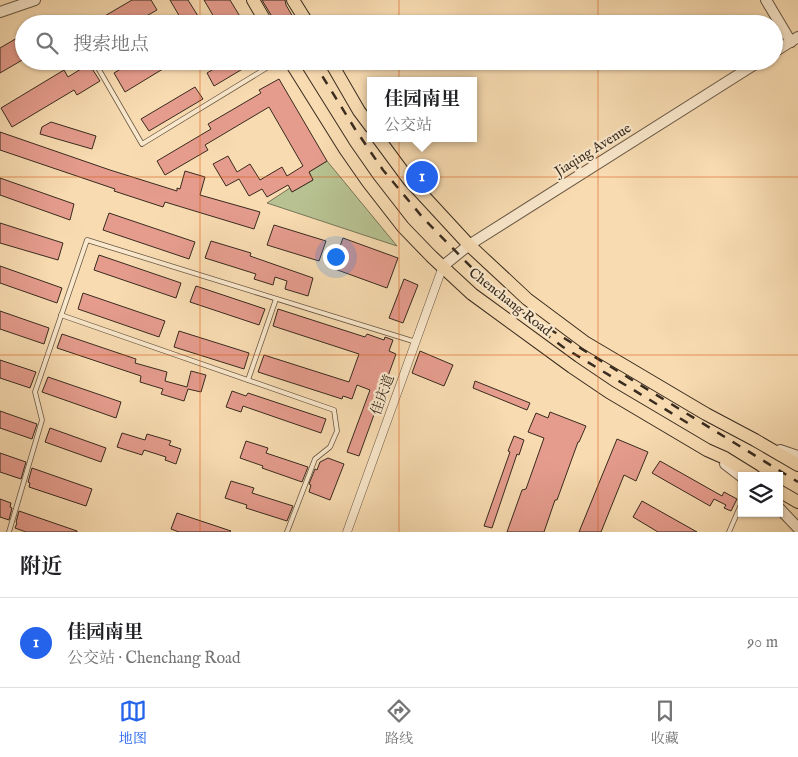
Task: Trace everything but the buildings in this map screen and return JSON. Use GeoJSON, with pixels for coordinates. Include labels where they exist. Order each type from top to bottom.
{"type":"FeatureCollection","features":[{"type":"Feature","properties":{"kind":"main road"},"geometry":{"type":"LineString","coordinates":[[253,0],[262,15]]}},
{"type":"Feature","properties":{"kind":"main road"},"geometry":{"type":"LineString","coordinates":[[294,0],[303,15]]}},
{"type":"Feature","properties":{"kind":"main road","name":"Chenchang Road"},"geometry":{"type":"LineString","coordinates":[[296,70],[368,182],[403,227],[472,294],[572,368],[609,392],[748,472]]}},
{"type":"Feature","properties":{"kind":"main road"},"geometry":{"type":"LineString","coordinates":[[335,70],[367,122]]}},
{"type":"Feature","properties":{"kind":"main road","name":"Chenchang Road"},"geometry":{"type":"LineString","coordinates":[[381,142],[409,180],[469,245],[527,299],[586,343],[706,414],[798,465]]}},
{"type":"Feature","properties":{"kind":"main road"},"geometry":{"type":"LineString","coordinates":[[783,493],[798,502]]}},
{"type":"Feature","properties":{"kind":"street"},"geometry":{"type":"LineString","coordinates":[[0,12],[35,0]]}},
{"type":"Feature","properties":{"kind":"street"},"geometry":{"type":"LineString","coordinates":[[766,0],[777,15]]}},
{"type":"Feature","properties":{"kind":"street"},"geometry":{"type":"LineString","coordinates":[[783,23],[795,40],[783,47]]}},
{"type":"Feature","properties":{"kind":"street","name":"Jiaqing Avenue"},"geometry":{"type":"LineString","coordinates":[[443,266],[469,245],[746,70]]}},
{"type":"Feature","properties":{"kind":"street","name":"佳庆道"},"geometry":{"type":"LineString","coordinates":[[347,532],[443,266]]}},
{"type":"Feature","properties":{"kind":"street"},"geometry":{"type":"LineString","coordinates":[[755,440],[796,455]]}},
{"type":"Feature","properties":{"kind":"street"},"geometry":{"type":"LineString","coordinates":[[707,450],[738,474]]}},
{"type":"Feature","properties":{"kind":"street"},"geometry":{"type":"LineString","coordinates":[[783,512],[798,528]]}},
{"type":"Feature","properties":{"kind":"lane"},"geometry":{"type":"LineString","coordinates":[[99,70],[142,144],[263,70]]}},
{"type":"Feature","properties":{"kind":"lane"},"geometry":{"type":"LineString","coordinates":[[9,532],[42,420],[36,392],[87,240],[416,342]]}},
{"type":"Feature","properties":{"kind":"lane"},"geometry":{"type":"LineString","coordinates":[[248,380],[276,299]]}},
{"type":"Feature","properties":{"kind":"lane"},"geometry":{"type":"LineString","coordinates":[[61,315],[334,410],[337,431],[330,447],[315,460],[287,532]]}},
{"type":"Feature","properties":{"kind":"lane"},"geometry":{"type":"LineString","coordinates":[[729,532],[738,511]]}},
{"type":"Feature","properties":{"kind":"green space"},"geometry":{"type":"Polygon","coordinates":[[[327,161],[397,246],[267,203],[290,188],[292,192],[313,180],[309,172],[327,161]]]}},
{"type":"Feature","properties":{"kind":"railway"},"geometry":{"type":"LineString","coordinates":[[319,70],[383,170],[424,219],[475,271],[525,314],[798,482]]}},
{"type":"Feature","properties":{"kind":"railway"},"geometry":{"type":"LineString","coordinates":[[543,332],[563,347],[691,425]]}},
{"type":"Feature","properties":{"kind":"place","name":"佳园南里"},"geometry":{"type":"Point","coordinates":[422,177]}}]}
